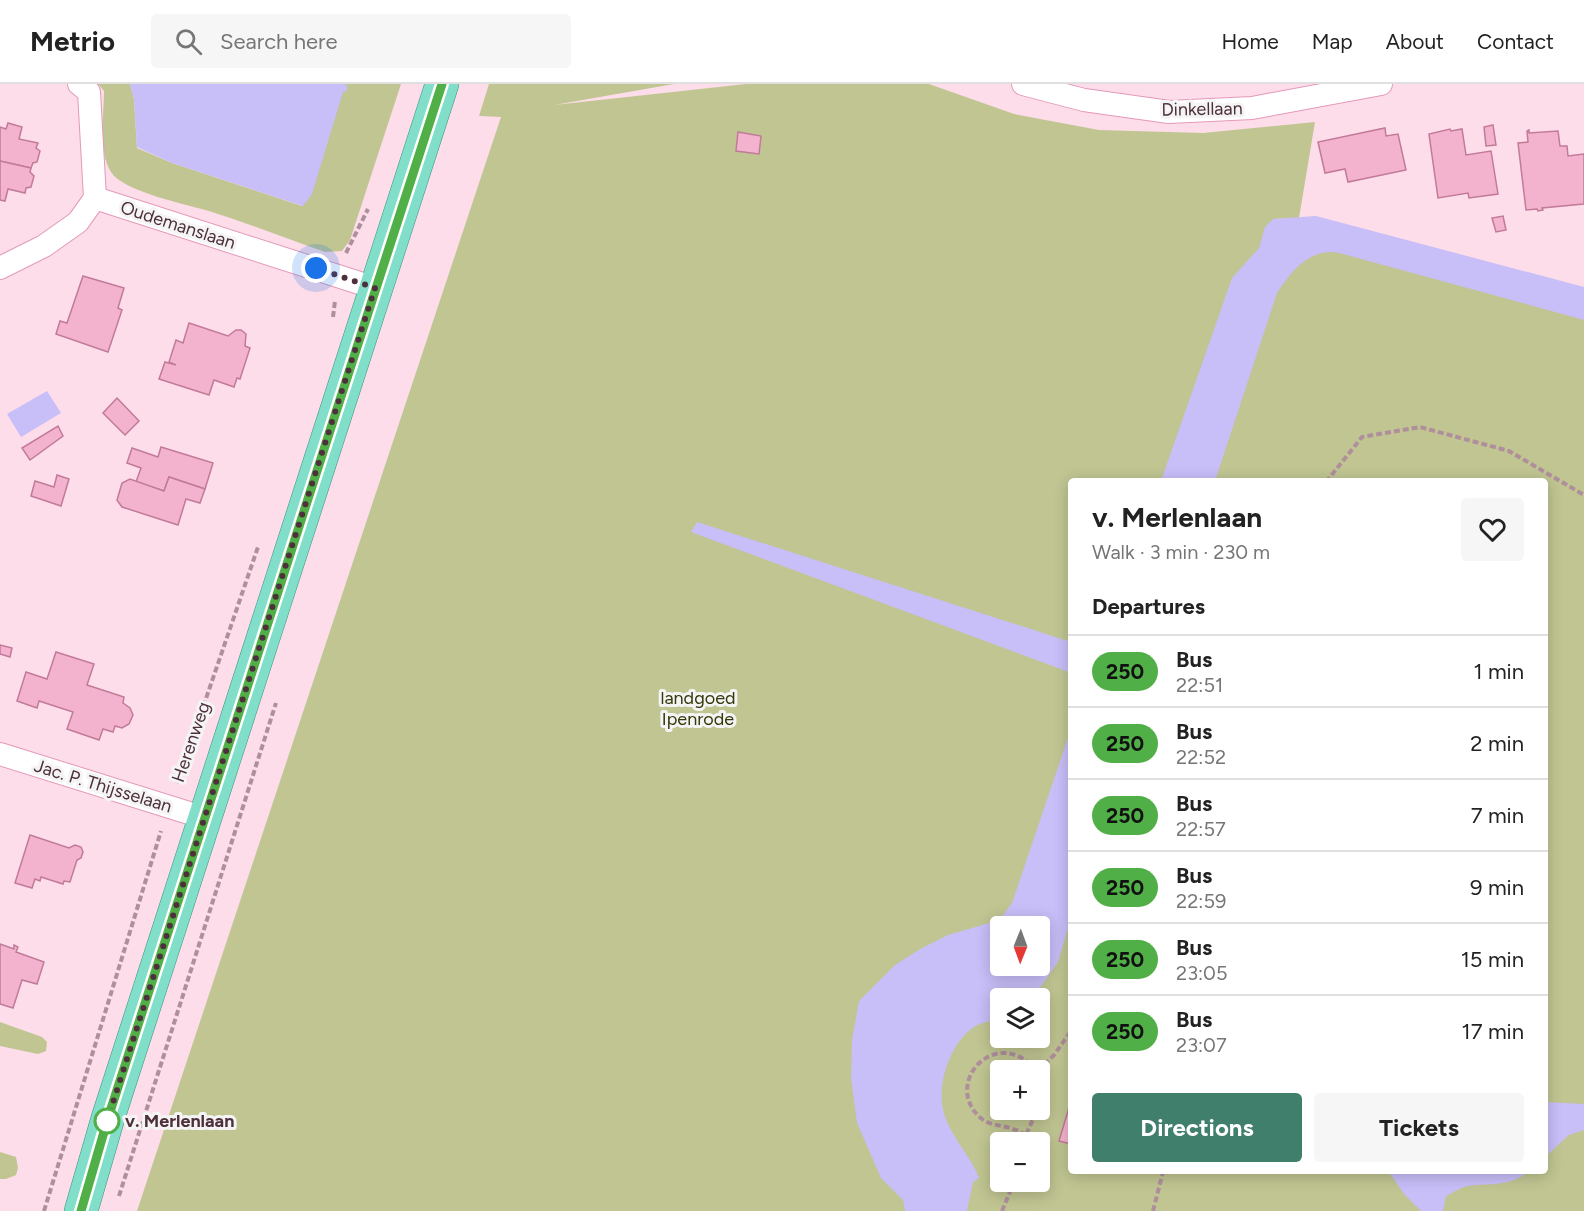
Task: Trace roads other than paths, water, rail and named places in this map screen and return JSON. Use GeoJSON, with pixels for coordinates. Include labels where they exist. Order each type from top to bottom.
{"type":"FeatureCollection","features":[{"type":"Feature","properties":{"kind":"main road","name":"Herenweg"},"geometry":{"type":"LineString","coordinates":[[81,1211],[108,1118],[442,84]]}},
{"type":"Feature","properties":{"kind":"street"},"geometry":{"type":"LineString","coordinates":[[0,268],[44,246],[78,222],[95,198],[88,92],[79,84]]}},
{"type":"Feature","properties":{"kind":"street","name":"Dinkellaan"},"geometry":{"type":"LineString","coordinates":[[1023,84],[1084,100],[1169,112],[1252,108],[1381,84]]}},
{"type":"Feature","properties":{"kind":"street","name":"Oudemanslaan"},"geometry":{"type":"LineString","coordinates":[[95,198],[375,288]]}},
{"type":"Feature","properties":{"kind":"street","name":"Jac. P. Thijsselaan"},"geometry":{"type":"LineString","coordinates":[[0,754],[205,818]]}},
{"type":"Feature","properties":{"kind":"place","name":"v. Merlenlaan"},"geometry":{"type":"Point","coordinates":[107,1121]}},
{"type":"Feature","properties":{"kind":"park label","name":"landgoed Ipenrode"},"geometry":{"type":"Point","coordinates":[698,708]}}]}
